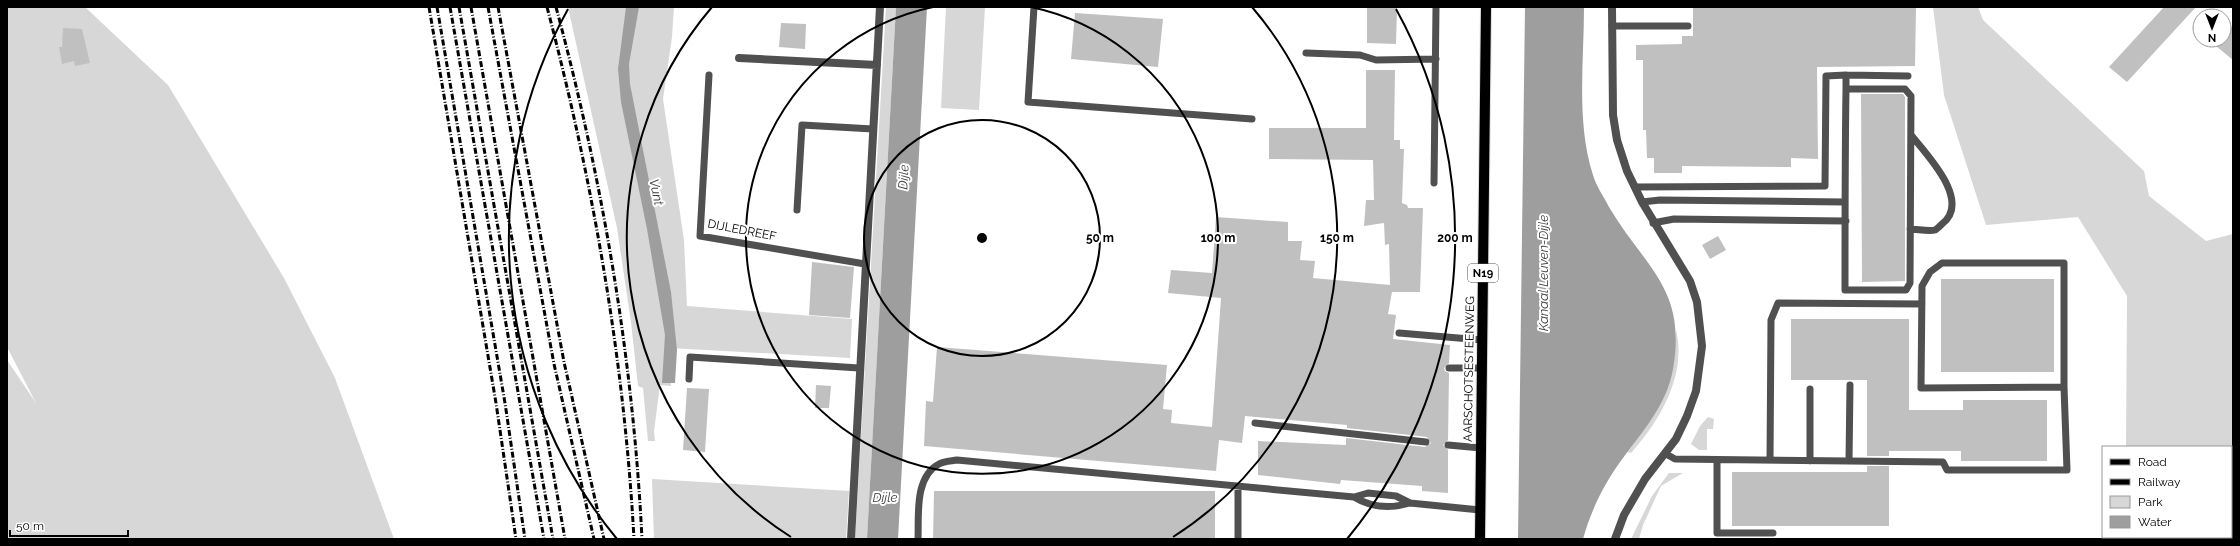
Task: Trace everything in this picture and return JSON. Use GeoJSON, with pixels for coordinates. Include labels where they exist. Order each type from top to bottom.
{"type":"FeatureCollection","features":[{"type":"Feature","properties":{"kind":"main road","name":"AARSCHOTSESTEENWEG"},"geometry":{"type":"LineString","coordinates":[[1480,539],[1486,7]]}},
{"type":"Feature","properties":{"kind":"street"},"geometry":{"type":"LineString","coordinates":[[851,539],[864,264],[880,7]]}},
{"type":"Feature","properties":{"kind":"street"},"geometry":{"type":"LineString","coordinates":[[1612,7],[1613,115],[1617,140],[1642,202],[1653,223],[1675,254],[1690,281],[1697,302],[1702,346],[1696,391],[1687,416],[1666,454],[1645,478],[1624,515],[1615,539]]}},
{"type":"Feature","properties":{"kind":"street"},"geometry":{"type":"LineString","coordinates":[[739,58],[877,65]]}},
{"type":"Feature","properties":{"kind":"lane"},"geometry":{"type":"LineString","coordinates":[[1034,7],[1028,102],[1252,119]]}},
{"type":"Feature","properties":{"kind":"lane"},"geometry":{"type":"LineString","coordinates":[[1434,183],[1436,7]]}},
{"type":"Feature","properties":{"kind":"lane"},"geometry":{"type":"LineString","coordinates":[[1612,26],[1688,26]]}},
{"type":"Feature","properties":{"kind":"lane"},"geometry":{"type":"LineString","coordinates":[[1306,53],[1360,55],[1376,60],[1436,59]]}},
{"type":"Feature","properties":{"kind":"lane","name":"DIJLEDREEF"},"geometry":{"type":"LineString","coordinates":[[709,75],[700,236],[864,264]]}},
{"type":"Feature","properties":{"kind":"lane"},"geometry":{"type":"LineString","coordinates":[[1846,75],[1845,202],[1846,221],[1844,290],[1906,290],[1910,283],[1911,96],[1905,89],[1846,89]]}},
{"type":"Feature","properties":{"kind":"lane"},"geometry":{"type":"LineString","coordinates":[[1635,187],[1825,186],[1826,76],[1908,76]]}},
{"type":"Feature","properties":{"kind":"lane"},"geometry":{"type":"LineString","coordinates":[[797,210],[802,125],[873,129]]}},
{"type":"Feature","properties":{"kind":"lane"},"geometry":{"type":"LineString","coordinates":[[1910,229],[1935,230],[1949,219],[1954,204],[1940,172],[1911,135]]}},
{"type":"Feature","properties":{"kind":"lane"},"geometry":{"type":"LineString","coordinates":[[1642,202],[1660,200],[1845,202]]}},
{"type":"Feature","properties":{"kind":"lane"},"geometry":{"type":"LineString","coordinates":[[1653,223],[1674,219],[1846,221]]}},
{"type":"Feature","properties":{"kind":"lane"},"geometry":{"type":"LineString","coordinates":[[1666,454],[1675,459],[1944,462],[1947,470],[2067,470],[2064,387],[2064,263],[1942,263],[1930,272],[1922,286],[1921,388],[2064,387]]}},
{"type":"Feature","properties":{"kind":"lane"},"geometry":{"type":"LineString","coordinates":[[1770,460],[1771,320],[1778,303],[1922,304]]}},
{"type":"Feature","properties":{"kind":"lane"},"geometry":{"type":"LineString","coordinates":[[1399,333],[1482,340]]}},
{"type":"Feature","properties":{"kind":"lane"},"geometry":{"type":"LineString","coordinates":[[689,379],[690,357],[859,368]]}},
{"type":"Feature","properties":{"kind":"lane"},"geometry":{"type":"LineString","coordinates":[[1449,368],[1482,368]]}},
{"type":"Feature","properties":{"kind":"lane"},"geometry":{"type":"LineString","coordinates":[[1849,461],[1850,385]]}},
{"type":"Feature","properties":{"kind":"lane"},"geometry":{"type":"LineString","coordinates":[[1810,389],[1810,461]]}},
{"type":"Feature","properties":{"kind":"lane"},"geometry":{"type":"LineString","coordinates":[[1255,423],[1426,442]]}},
{"type":"Feature","properties":{"kind":"lane"},"geometry":{"type":"LineString","coordinates":[[1448,445],[1481,448]]}},
{"type":"Feature","properties":{"kind":"lane"},"geometry":{"type":"LineString","coordinates":[[918,539],[919,498],[925,477],[939,464],[957,460],[1354,498],[1367,505],[1395,507],[1410,503],[1480,510]]}},
{"type":"Feature","properties":{"kind":"lane"},"geometry":{"type":"LineString","coordinates":[[1717,460],[1717,533],[1773,533]]}},
{"type":"Feature","properties":{"kind":"lane"},"geometry":{"type":"LineString","coordinates":[[1238,487],[1238,539]]}},
{"type":"Feature","properties":{"kind":"lane"},"geometry":{"type":"LineString","coordinates":[[1354,498],[1368,493],[1380,494],[1396,496],[1410,503]]}},
{"type":"Feature","properties":{"kind":"green space"},"geometry":{"type":"Polygon","coordinates":[[[7,7],[85,7],[168,85],[284,278],[335,378],[394,539],[7,539],[7,360],[36,403],[7,347],[7,7]]]}},
{"type":"Feature","properties":{"kind":"green space"},"geometry":{"type":"Polygon","coordinates":[[[568,7],[674,7],[672,37],[663,99],[684,240],[687,306],[852,319],[850,358],[670,348],[671,386],[660,385],[654,431],[655,441],[648,441],[643,388],[638,386],[631,322],[617,228],[568,7]]]}},
{"type":"Feature","properties":{"kind":"green space"},"geometry":{"type":"Polygon","coordinates":[[[886,7],[896,7],[867,539],[855,539],[886,7]]]}},
{"type":"Feature","properties":{"kind":"green space"},"geometry":{"type":"Polygon","coordinates":[[[946,7],[985,7],[979,110],[941,108],[946,7]]]}},
{"type":"Feature","properties":{"kind":"green space"},"geometry":{"type":"Polygon","coordinates":[[[1933,7],[1978,7],[1983,20],[2144,171],[2149,196],[2206,241],[2233,234],[2233,539],[2128,539],[2232,538],[2232,446],[2126,446],[2127,296],[2078,217],[1986,225],[1944,95],[1933,7]]]}},
{"type":"Feature","properties":{"kind":"green space"},"geometry":{"type":"Polygon","coordinates":[[[1676,330],[1678,364],[1668,396],[1652,427],[1631,453],[1627,452],[1657,410],[1664,396],[1673,365],[1676,330]]]}},
{"type":"Feature","properties":{"kind":"green space"},"geometry":{"type":"Polygon","coordinates":[[[1708,417],[1714,419],[1713,429],[1707,429],[1707,450],[1699,450],[1691,444],[1700,426],[1708,417]]]}},
{"type":"Feature","properties":{"kind":"green space"},"geometry":{"type":"Polygon","coordinates":[[[1669,473],[1683,473],[1661,486],[1643,525],[1639,539],[1631,539],[1652,496],[1669,473]]]}},
{"type":"Feature","properties":{"kind":"green space"},"geometry":{"type":"Polygon","coordinates":[[[652,479],[849,491],[846,539],[654,539],[652,479]]]}},
{"type":"Feature","properties":{"kind":"water"},"geometry":{"type":"Polygon","coordinates":[[[626,7],[639,7],[629,64],[630,84],[671,292],[677,350],[675,383],[662,383],[665,335],[647,229],[621,102],[618,69],[626,7]]]}},
{"type":"Feature","properties":{"kind":"water","name":"Dijle"},"geometry":{"type":"Polygon","coordinates":[[[896,7],[927,7],[898,539],[867,539],[896,7]]]}},
{"type":"Feature","properties":{"kind":"water","name":"Kanaal Leuven-Dijle"},"geometry":{"type":"Polygon","coordinates":[[[1525,7],[1584,7],[1582,92],[1584,134],[1594,179],[1609,207],[1660,281],[1669,299],[1674,319],[1676,342],[1670,382],[1660,405],[1646,427],[1616,467],[1594,507],[1583,539],[1518,539],[1525,7]]]}},
{"type":"Feature","properties":{"kind":"building"},"geometry":{"type":"Polygon","coordinates":[[[1367,7],[1397,7],[1396,44],[1367,43],[1367,7]]]}},
{"type":"Feature","properties":{"kind":"building"},"geometry":{"type":"Polygon","coordinates":[[[1693,7],[1916,7],[1915,66],[1817,67],[1818,159],[1791,158],[1791,167],[1682,166],[1682,173],[1654,173],[1654,158],[1647,158],[1646,130],[1643,130],[1643,60],[1636,60],[1636,45],[1682,44],[1682,36],[1693,36],[1693,7]]]}},
{"type":"Feature","properties":{"kind":"building"},"geometry":{"type":"Polygon","coordinates":[[[2164,7],[2196,7],[2192,8],[2192,11],[2127,82],[2109,67],[2164,7]]]}},
{"type":"Feature","properties":{"kind":"building"},"geometry":{"type":"Polygon","coordinates":[[[1075,13],[1163,19],[1158,67],[1071,59],[1075,13]]]}},
{"type":"Feature","properties":{"kind":"building"},"geometry":{"type":"Polygon","coordinates":[[[781,23],[806,24],[805,49],[779,47],[781,23]]]}},
{"type":"Feature","properties":{"kind":"building"},"geometry":{"type":"Polygon","coordinates":[[[2233,25],[2233,60],[2218,48],[2232,48],[2233,25]]]}},
{"type":"Feature","properties":{"kind":"building"},"geometry":{"type":"Polygon","coordinates":[[[63,28],[82,29],[90,63],[75,66],[74,61],[62,64],[59,47],[62,47],[63,28]]]}},
{"type":"Feature","properties":{"kind":"building"},"geometry":{"type":"Polygon","coordinates":[[[1366,70],[1395,70],[1394,140],[1400,140],[1400,149],[1404,149],[1402,203],[1407,205],[1408,208],[1423,208],[1420,292],[1392,292],[1388,314],[1396,315],[1393,339],[1450,345],[1449,363],[1444,368],[1445,371],[1449,373],[1448,440],[1443,445],[1448,450],[1448,493],[1422,491],[1422,486],[1341,480],[1340,484],[1258,475],[1258,441],[1346,445],[1346,438],[1425,447],[1431,443],[1427,437],[1347,428],[1347,425],[1245,416],[1242,443],[1219,440],[1216,471],[924,446],[926,401],[933,402],[937,347],[1167,365],[1163,409],[1172,410],[1171,423],[1212,427],[1221,298],[1168,293],[1171,270],[1212,273],[1216,217],[1288,222],[1288,241],[1302,241],[1300,260],[1315,261],[1313,278],[1390,285],[1389,244],[1385,245],[1384,223],[1364,226],[1366,200],[1374,200],[1373,160],[1269,159],[1269,128],[1366,128],[1366,70]]]}},
{"type":"Feature","properties":{"kind":"building"},"geometry":{"type":"Polygon","coordinates":[[[1861,94],[1903,94],[1905,97],[1905,281],[1862,282],[1861,94]]]}},
{"type":"Feature","properties":{"kind":"building"},"geometry":{"type":"Polygon","coordinates":[[[1718,236],[1726,250],[1710,259],[1702,245],[1718,236]]]}},
{"type":"Feature","properties":{"kind":"building"},"geometry":{"type":"Polygon","coordinates":[[[812,262],[854,267],[850,318],[809,315],[812,262]]]}},
{"type":"Feature","properties":{"kind":"building"},"geometry":{"type":"Polygon","coordinates":[[[1941,279],[2054,279],[2054,372],[1941,372],[1941,279]]]}},
{"type":"Feature","properties":{"kind":"building"},"geometry":{"type":"Polygon","coordinates":[[[1791,319],[1909,319],[1909,410],[1963,410],[1963,400],[2047,400],[2047,461],[1961,461],[1961,451],[1889,451],[1889,456],[1867,456],[1867,380],[1791,380],[1791,319]]]}},
{"type":"Feature","properties":{"kind":"building"},"geometry":{"type":"Polygon","coordinates":[[[816,385],[831,386],[829,408],[815,408],[816,385]]]}},
{"type":"Feature","properties":{"kind":"building"},"geometry":{"type":"Polygon","coordinates":[[[687,388],[709,389],[705,452],[683,450],[687,388]]]}},
{"type":"Feature","properties":{"kind":"building"},"geometry":{"type":"Polygon","coordinates":[[[1867,466],[1889,466],[1889,526],[1732,526],[1732,472],[1867,472],[1867,466]]]}},
{"type":"Feature","properties":{"kind":"building"},"geometry":{"type":"Polygon","coordinates":[[[934,491],[1215,491],[1215,539],[933,539],[934,491]]]}},
{"type":"Feature","properties":{"kind":"railway"},"geometry":{"type":"LineString","coordinates":[[429,7],[496,403],[516,539]]}},
{"type":"Feature","properties":{"kind":"railway"},"geometry":{"type":"LineString","coordinates":[[437,7],[505,403],[525,539]]}},
{"type":"Feature","properties":{"kind":"railway"},"geometry":{"type":"LineString","coordinates":[[450,7],[544,539]]}},
{"type":"Feature","properties":{"kind":"railway"},"geometry":{"type":"LineString","coordinates":[[459,7],[553,539]]}},
{"type":"Feature","properties":{"kind":"railway"},"geometry":{"type":"LineString","coordinates":[[471,7],[565,539]]}},
{"type":"Feature","properties":{"kind":"railway"},"geometry":{"type":"LineString","coordinates":[[488,7],[554,364],[594,539]]}},
{"type":"Feature","properties":{"kind":"railway"},"geometry":{"type":"LineString","coordinates":[[498,7],[564,362],[604,539]]}},
{"type":"Feature","properties":{"kind":"railway"},"geometry":{"type":"LineString","coordinates":[[547,7],[579,138],[604,271],[623,404],[634,539]]}},
{"type":"Feature","properties":{"kind":"railway"},"geometry":{"type":"LineString","coordinates":[[556,7],[588,138],[613,271],[631,404],[638,471],[642,539]]}},
{"type":"Feature","properties":{"kind":"water label","name":"Vunt"},"geometry":{"type":"Point","coordinates":[657,192]}}]}
